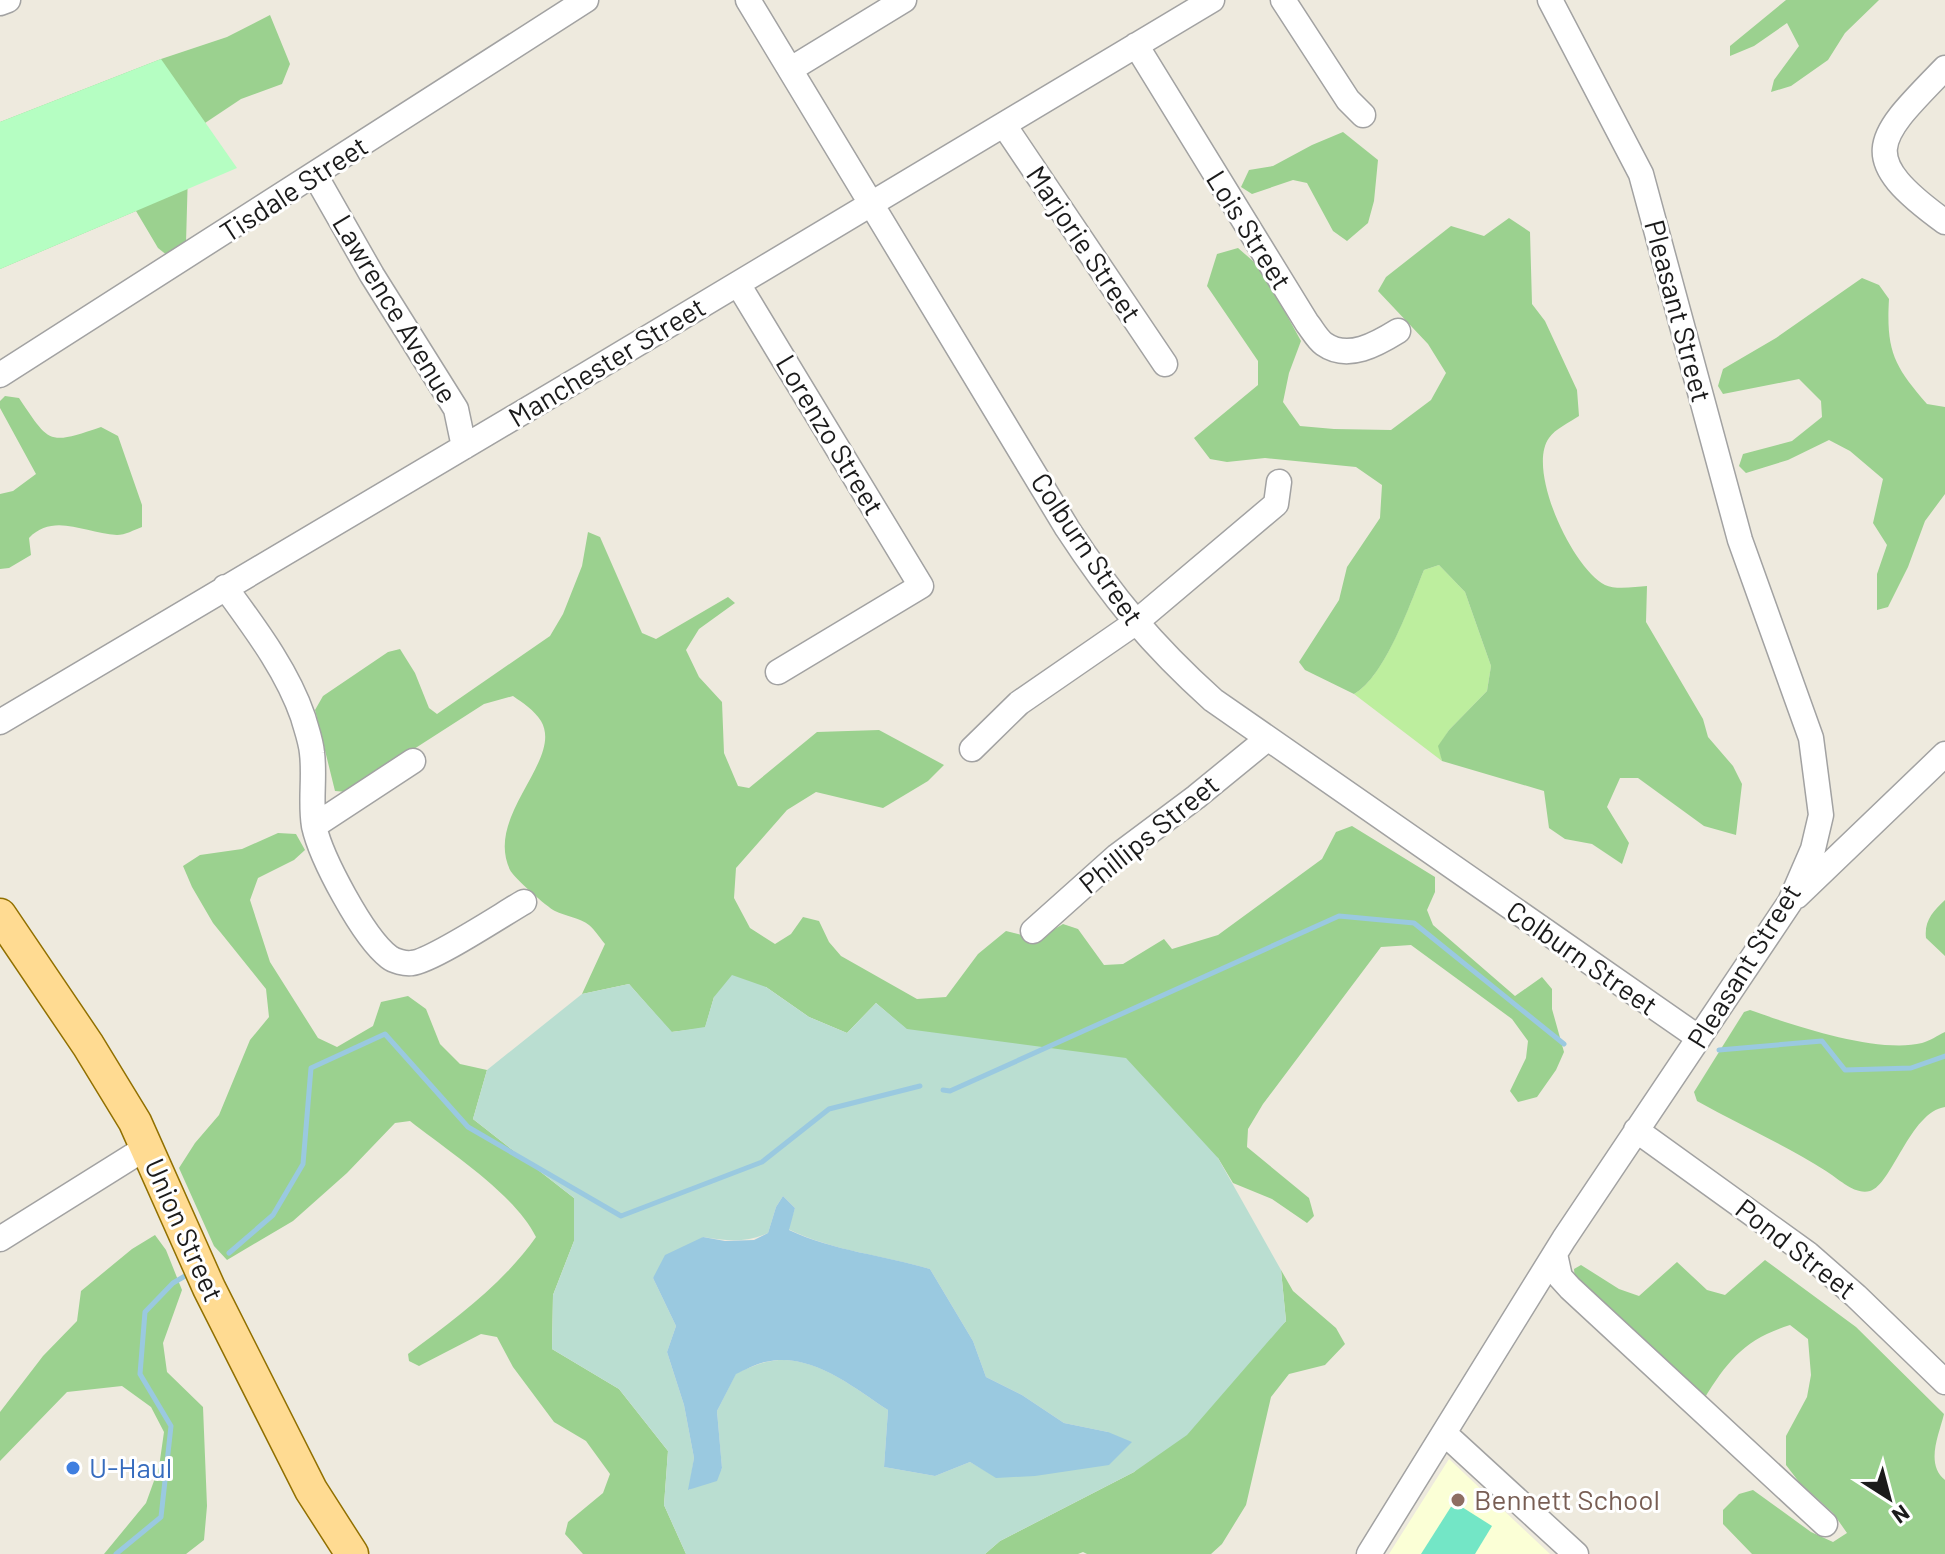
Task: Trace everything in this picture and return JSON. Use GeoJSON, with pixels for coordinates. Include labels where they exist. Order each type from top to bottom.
{"type":"FeatureCollection","features":[{"type":"Feature","properties":{"kind":"main road","name":"Union Street"},"geometry":{"type":"LineString","coordinates":[[0,915],[106,1074],[147,1147],[209,1288],[311,1490],[352,1554]]}},
{"type":"Feature","properties":{"kind":"street"},"geometry":{"type":"LineString","coordinates":[[0,3],[8,0]]}},
{"type":"Feature","properties":{"kind":"street","name":"Tisdale Street"},"geometry":{"type":"LineString","coordinates":[[0,375],[586,0]]}},
{"type":"Feature","properties":{"kind":"street","name":"Colburn Street"},"geometry":{"type":"LineString","coordinates":[[748,0],[1067,528],[1135,623],[1170,661],[1213,700],[1699,1038]]}},
{"type":"Feature","properties":{"kind":"street"},"geometry":{"type":"LineString","coordinates":[[791,69],[904,0]]}},
{"type":"Feature","properties":{"kind":"street","name":"Manchester Street"},"geometry":{"type":"LineString","coordinates":[[0,722],[1212,0]]}},
{"type":"Feature","properties":{"kind":"street"},"geometry":{"type":"LineString","coordinates":[[1283,0],[1348,100],[1363,115]]}},
{"type":"Feature","properties":{"kind":"street","name":"Pleasant Street"},"geometry":{"type":"LineString","coordinates":[[1369,1554],[1555,1254],[1790,902],[1813,849],[1821,815],[1811,738],[1740,540],[1641,174],[1550,0]]}},
{"type":"Feature","properties":{"kind":"street","name":"Lois Street"},"geometry":{"type":"LineString","coordinates":[[1136,45],[1307,323],[1323,344],[1342,351],[1363,349],[1398,331]]}},
{"type":"Feature","properties":{"kind":"street"},"geometry":{"type":"LineString","coordinates":[[1945,68],[1896,121],[1888,136],[1884,157],[1890,173],[1901,188],[1945,222]]}},
{"type":"Feature","properties":{"kind":"street","name":"Marjorie Street"},"geometry":{"type":"LineString","coordinates":[[1004,125],[1165,364]]}},
{"type":"Feature","properties":{"kind":"street","name":"Lawrence Avenue"},"geometry":{"type":"LineString","coordinates":[[315,175],[372,275],[456,409],[464,447]]}},
{"type":"Feature","properties":{"kind":"street","name":"Lorenzo Street"},"geometry":{"type":"LineString","coordinates":[[738,284],[921,586],[778,672]]}},
{"type":"Feature","properties":{"kind":"street"},"geometry":{"type":"LineString","coordinates":[[972,749],[1019,703],[1135,623],[1276,504],[1279,482]]}},
{"type":"Feature","properties":{"kind":"street"},"geometry":{"type":"LineString","coordinates":[[225,587],[267,647],[302,716],[312,752],[314,826],[321,853],[381,950],[392,960],[412,963],[431,957],[524,902]]}},
{"type":"Feature","properties":{"kind":"street","name":"Phillips Street"},"geometry":{"type":"LineString","coordinates":[[1033,931],[1117,856],[1267,739]]}},
{"type":"Feature","properties":{"kind":"street"},"geometry":{"type":"LineString","coordinates":[[1790,902],[1945,754]]}},
{"type":"Feature","properties":{"kind":"street"},"geometry":{"type":"LineString","coordinates":[[314,826],[413,761]]}},
{"type":"Feature","properties":{"kind":"street","name":"Pond Street"},"geometry":{"type":"LineString","coordinates":[[1636,1130],[1808,1254],[1945,1382]]}},
{"type":"Feature","properties":{"kind":"street"},"geometry":{"type":"LineString","coordinates":[[0,1239],[147,1147]]}},
{"type":"Feature","properties":{"kind":"street"},"geometry":{"type":"LineString","coordinates":[[1555,1254],[1560,1277],[1570,1288],[1825,1524]]}},
{"type":"Feature","properties":{"kind":"street"},"geometry":{"type":"LineString","coordinates":[[1444,1433],[1576,1554]]}},
{"type":"Feature","properties":{"kind":"shaded area"},"geometry":{"type":"Polygon","coordinates":[[[732,975],[766,987],[809,1017],[847,1033],[876,1003],[907,1029],[1126,1058],[1218,1158],[1281,1270],[1286,1321],[1187,1435],[1134,1472],[1000,1541],[985,1554],[686,1554],[664,1505],[668,1451],[619,1389],[552,1349],[553,1295],[574,1241],[574,1198],[473,1119],[487,1070],[582,994],[629,984],[672,1032],[705,1027],[714,997],[732,975]],[[783,1196],[768,1233],[736,1240],[703,1237],[653,1278],[676,1326],[667,1352],[684,1405],[694,1458],[689,1490],[722,1469],[717,1411],[736,1373],[766,1362],[782,1360],[815,1366],[888,1410],[884,1467],[935,1476],[970,1462],[996,1477],[1108,1432],[1064,1423],[1022,1395],[986,1377],[973,1341],[930,1269],[840,1248],[788,1229],[795,1208],[783,1196]]]}},
{"type":"Feature","properties":{"kind":"shaded area"},"geometry":{"type":"Polygon","coordinates":[[[783,1196],[795,1208],[789,1230],[841,1248],[930,1269],[973,1341],[986,1377],[1022,1395],[1064,1423],[1108,1432],[1132,1442],[1109,1465],[1035,1476],[996,1478],[970,1462],[935,1476],[884,1467],[888,1410],[830,1373],[814,1366],[782,1360],[761,1363],[736,1374],[717,1411],[722,1468],[717,1481],[688,1490],[694,1458],[684,1405],[667,1352],[676,1326],[653,1278],[665,1255],[703,1237],[725,1241],[754,1240],[768,1233],[783,1196]]]}},
{"type":"Feature","properties":{"kind":"shaded area","name":"Bennett School"},"geometry":{"type":"Polygon","coordinates":[[[1449,1459],[1550,1554],[1389,1554],[1449,1459]]]}},
{"type":"Feature","properties":{"kind":"green space"},"geometry":{"type":"Polygon","coordinates":[[[1786,0],[1879,0],[1845,33],[1828,60],[1791,86],[1771,92],[1774,80],[1799,46],[1787,23],[1754,46],[1730,56],[1730,46],[1786,0]]]}},
{"type":"Feature","properties":{"kind":"green space"},"geometry":{"type":"Polygon","coordinates":[[[270,15],[290,64],[282,84],[241,99],[205,123],[188,172],[186,243],[168,256],[158,248],[136,211],[0,269],[0,122],[161,59],[227,37],[270,15]]]}},
{"type":"Feature","properties":{"kind":"green space"},"geometry":{"type":"Polygon","coordinates":[[[161,59],[237,168],[0,269],[0,122],[161,59]]]}},
{"type":"Feature","properties":{"kind":"green space"},"geometry":{"type":"Polygon","coordinates":[[[1343,132],[1378,160],[1374,201],[1368,223],[1347,241],[1333,231],[1307,183],[1293,180],[1252,194],[1241,187],[1249,170],[1273,166],[1343,132]]]}},
{"type":"Feature","properties":{"kind":"green space"},"geometry":{"type":"Polygon","coordinates":[[[1509,218],[1530,232],[1532,304],[1545,321],[1577,390],[1579,416],[1549,438],[1543,453],[1548,494],[1556,518],[1580,560],[1605,585],[1620,588],[1647,586],[1646,622],[1703,719],[1708,737],[1733,766],[1742,784],[1736,835],[1704,826],[1638,778],[1620,778],[1607,807],[1629,843],[1622,864],[1592,844],[1565,839],[1549,828],[1544,791],[1442,761],[1438,746],[1449,730],[1487,691],[1491,666],[1465,592],[1439,565],[1424,570],[1386,656],[1376,672],[1354,694],[1305,670],[1299,662],[1339,600],[1347,567],[1380,518],[1382,485],[1356,467],[1265,458],[1227,462],[1210,459],[1194,438],[1258,385],[1258,361],[1207,286],[1217,254],[1238,248],[1261,268],[1301,341],[1289,373],[1283,402],[1300,426],[1391,430],[1431,400],[1446,373],[1428,344],[1378,291],[1386,277],[1451,226],[1484,236],[1509,218]]]}},
{"type":"Feature","properties":{"kind":"green space"},"geometry":{"type":"Polygon","coordinates":[[[1862,278],[1879,285],[1889,299],[1891,345],[1907,379],[1927,404],[1945,407],[1945,494],[1925,521],[1908,567],[1888,607],[1877,610],[1877,574],[1887,545],[1873,523],[1883,479],[1850,451],[1829,440],[1788,460],[1746,473],[1739,466],[1743,454],[1792,441],[1822,417],[1821,401],[1799,379],[1723,394],[1718,386],[1723,369],[1776,338],[1862,278]]]}},
{"type":"Feature","properties":{"kind":"green space"},"geometry":{"type":"Polygon","coordinates":[[[5,396],[19,398],[37,424],[52,436],[70,437],[101,427],[118,436],[142,505],[142,527],[117,535],[71,526],[49,526],[29,538],[31,555],[9,568],[0,569],[0,494],[13,491],[36,474],[0,408],[0,401],[5,396]]]}},
{"type":"Feature","properties":{"kind":"green space"},"geometry":{"type":"Polygon","coordinates":[[[588,532],[600,537],[642,633],[656,639],[728,597],[735,603],[699,629],[686,650],[699,677],[722,702],[724,753],[738,786],[749,788],[817,732],[879,730],[944,765],[928,781],[883,808],[816,792],[787,810],[736,868],[734,898],[750,928],[775,944],[791,934],[803,917],[819,921],[829,942],[841,956],[917,999],[946,997],[978,954],[1006,931],[1038,939],[1063,924],[1078,929],[1104,965],[1123,964],[1164,939],[1172,949],[1218,935],[1322,859],[1336,832],[1352,826],[1435,877],[1435,892],[1427,910],[1433,925],[1515,996],[1542,977],[1552,989],[1552,1009],[1564,1052],[1556,1070],[1537,1097],[1518,1102],[1510,1091],[1526,1058],[1528,1041],[1512,1019],[1411,945],[1381,947],[1263,1104],[1248,1129],[1247,1147],[1309,1198],[1314,1216],[1307,1223],[1272,1199],[1233,1183],[1218,1158],[906,1029],[876,1003],[847,1033],[809,1017],[766,987],[714,997],[705,1028],[671,1032],[629,984],[582,994],[605,944],[589,925],[555,911],[523,885],[510,870],[505,849],[507,829],[514,809],[542,753],[545,736],[535,713],[513,696],[484,704],[347,792],[335,791],[315,710],[323,696],[388,652],[400,649],[415,673],[429,708],[437,714],[550,636],[563,614],[582,566],[588,532]]]}},
{"type":"Feature","properties":{"kind":"green space"},"geometry":{"type":"Polygon","coordinates":[[[1439,565],[1465,592],[1491,666],[1487,691],[1449,730],[1439,746],[1442,761],[1354,694],[1376,672],[1386,656],[1424,570],[1439,565]]]}},
{"type":"Feature","properties":{"kind":"green space"},"geometry":{"type":"Polygon","coordinates":[[[278,833],[296,834],[305,850],[294,860],[258,878],[250,900],[270,962],[318,1038],[337,1047],[373,1026],[381,1002],[408,996],[426,1009],[440,1044],[460,1064],[487,1070],[473,1119],[574,1198],[574,1241],[553,1295],[552,1349],[619,1389],[668,1451],[664,1505],[686,1554],[583,1554],[565,1534],[568,1522],[603,1493],[610,1474],[586,1441],[554,1422],[513,1367],[497,1337],[481,1334],[419,1366],[409,1361],[408,1354],[493,1286],[536,1237],[497,1189],[410,1121],[395,1123],[347,1173],[293,1221],[227,1260],[214,1246],[179,1168],[219,1115],[250,1040],[269,1017],[266,989],[213,923],[183,866],[200,855],[242,849],[278,833]]]}},
{"type":"Feature","properties":{"kind":"green space"},"geometry":{"type":"Polygon","coordinates":[[[1945,900],[1945,956],[1926,938],[1926,926],[1945,900]]]}},
{"type":"Feature","properties":{"kind":"green space"},"geometry":{"type":"Polygon","coordinates":[[[1750,1010],[1835,1036],[1882,1045],[1922,1043],[1945,1032],[1945,1107],[1922,1121],[1878,1186],[1864,1192],[1852,1189],[1795,1152],[1697,1101],[1694,1092],[1744,1012],[1750,1010]]]}},
{"type":"Feature","properties":{"kind":"green space"},"geometry":{"type":"Polygon","coordinates":[[[155,1235],[166,1250],[182,1290],[163,1343],[167,1372],[203,1407],[207,1506],[204,1540],[186,1554],[104,1554],[146,1503],[159,1467],[164,1432],[151,1407],[122,1386],[67,1392],[0,1461],[0,1412],[43,1356],[77,1321],[81,1291],[132,1249],[155,1235]]]}},
{"type":"Feature","properties":{"kind":"green space"},"geometry":{"type":"Polygon","coordinates":[[[1765,1260],[1856,1327],[1944,1414],[1935,1458],[1939,1473],[1945,1480],[1945,1554],[1752,1554],[1723,1524],[1723,1510],[1739,1494],[1753,1490],[1811,1532],[1833,1542],[1847,1533],[1833,1513],[1799,1482],[1786,1465],[1786,1436],[1807,1397],[1811,1375],[1808,1339],[1790,1325],[1761,1337],[1730,1362],[1704,1399],[1575,1282],[1574,1269],[1581,1265],[1619,1289],[1639,1296],[1677,1262],[1707,1290],[1725,1295],[1765,1260]]]}},
{"type":"Feature","properties":{"kind":"green space"},"geometry":{"type":"Polygon","coordinates":[[[1281,1270],[1293,1291],[1336,1328],[1345,1344],[1325,1365],[1289,1374],[1271,1397],[1246,1505],[1222,1544],[1211,1554],[985,1554],[1000,1541],[1134,1472],[1286,1321],[1281,1270]]]}},
{"type":"Feature","properties":{"kind":"green space"},"geometry":{"type":"Polygon","coordinates":[[[1454,1502],[1492,1526],[1475,1554],[1421,1554],[1454,1502]]]}},
{"type":"Feature","properties":{"kind":"waterway"},"geometry":{"type":"LineString","coordinates":[[943,1090],[950,1091],[1339,916],[1414,923],[1564,1044]]}},
{"type":"Feature","properties":{"kind":"waterway"},"geometry":{"type":"LineString","coordinates":[[229,1253],[273,1215],[303,1164],[311,1068],[385,1034],[468,1127],[621,1216],[762,1162],[829,1109],[920,1086]]}},
{"type":"Feature","properties":{"kind":"waterway"},"geometry":{"type":"LineString","coordinates":[[1719,1050],[1822,1041],[1845,1070],[1911,1068],[1945,1056]]}},
{"type":"Feature","properties":{"kind":"waterway"},"geometry":{"type":"LineString","coordinates":[[116,1554],[161,1517],[171,1426],[140,1374],[145,1312],[173,1283],[185,1276]]}},
{"type":"Feature","properties":{"kind":"place","name":"U-Haul"},"geometry":{"type":"Point","coordinates":[73,1468]}},
{"type":"Feature","properties":{"kind":"place","name":"Bennett School"},"geometry":{"type":"Point","coordinates":[1458,1500]}}]}
